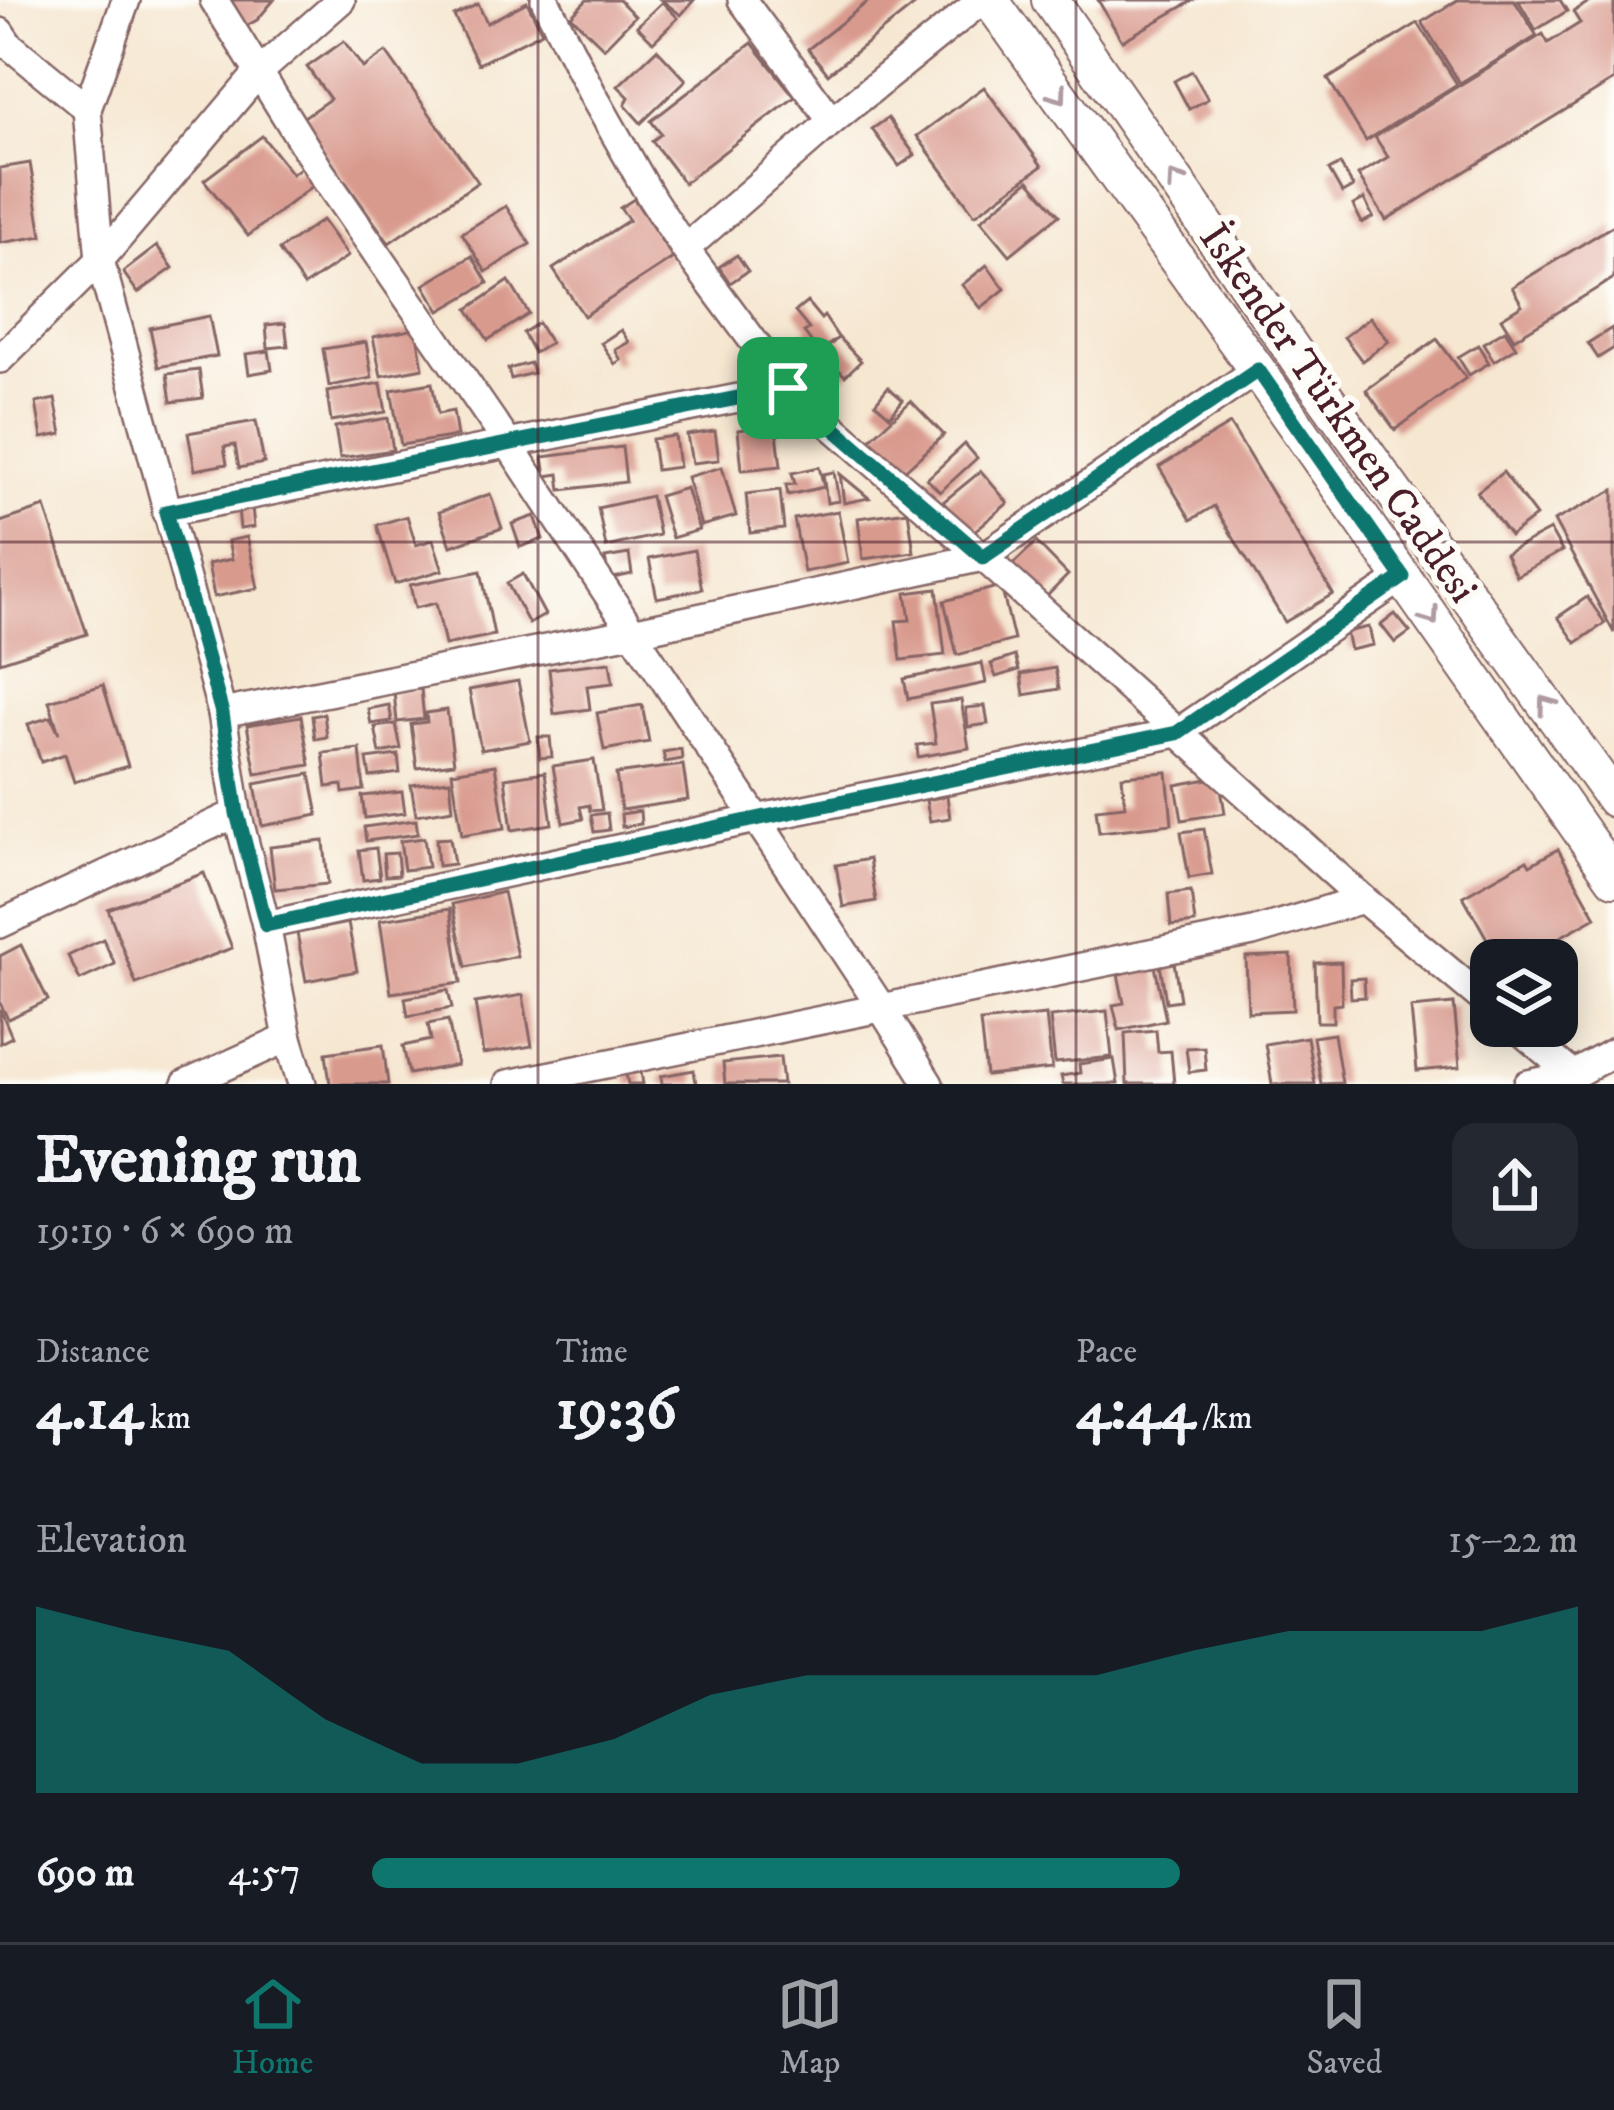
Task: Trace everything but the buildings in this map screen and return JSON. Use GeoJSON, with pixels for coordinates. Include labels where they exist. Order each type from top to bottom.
{"type":"FeatureCollection","features":[{"type":"Feature","properties":{"kind":"main road","name":"İskender Türkmen Caddesi"},"geometry":{"type":"LineString","coordinates":[[986,0],[1258,370],[1614,878]]}},
{"type":"Feature","properties":{"kind":"main road","name":"İskender Türkmen Caddesi"},"geometry":{"type":"LineString","coordinates":[[1050,0],[1306,370],[1614,799]]}},
{"type":"Feature","properties":{"kind":"street"},"geometry":{"type":"LineString","coordinates":[[126,0],[87,109],[100,260],[222,713],[237,813],[302,1084]]}},
{"type":"Feature","properties":{"kind":"street"},"geometry":{"type":"LineString","coordinates":[[214,0],[322,174],[509,445],[929,1084]]}},
{"type":"Feature","properties":{"kind":"street"},"geometry":{"type":"LineString","coordinates":[[0,358],[100,260],[259,72],[341,0]]}},
{"type":"Feature","properties":{"kind":"street"},"geometry":{"type":"LineString","coordinates":[[544,0],[652,199],[788,388],[1470,988]]}},
{"type":"Feature","properties":{"kind":"street"},"geometry":{"type":"LineString","coordinates":[[742,0],[832,121]]}},
{"type":"Feature","properties":{"kind":"street"},"geometry":{"type":"LineString","coordinates":[[685,249],[832,121],[986,0]]}},
{"type":"Feature","properties":{"kind":"street"},"geometry":{"type":"LineString","coordinates":[[3,43],[87,109]]}},
{"type":"Feature","properties":{"kind":"street"},"geometry":{"type":"LineString","coordinates":[[222,713],[983,557],[1258,370]]}},
{"type":"Feature","properties":{"kind":"street"},"geometry":{"type":"LineString","coordinates":[[166,512],[788,388]]}},
{"type":"Feature","properties":{"kind":"street"},"geometry":{"type":"LineString","coordinates":[[266,925],[1177,733],[1403,577]]}},
{"type":"Feature","properties":{"kind":"street"},"geometry":{"type":"LineString","coordinates":[[0,924],[237,813]]}},
{"type":"Feature","properties":{"kind":"street"},"geometry":{"type":"LineString","coordinates":[[508,1084],[1253,932],[1363,899]]}},
{"type":"Feature","properties":{"kind":"street"},"geometry":{"type":"LineString","coordinates":[[186,1084],[288,1038]]}},
{"type":"Feature","properties":{"kind":"street"},"geometry":{"type":"LineString","coordinates":[[1540,1047],[1573,1075]]}},
{"type":"Feature","properties":{"kind":"street"},"geometry":{"type":"LineString","coordinates":[[1528,1084],[1573,1075],[1614,1052]]}},
{"type":"Feature","properties":{"kind":"route"},"geometry":{"type":"LineString","coordinates":[[1258,370],[1403,577],[1177,733],[266,925],[237,813],[222,713],[166,512],[788,388],[983,557],[1258,370]]}}]}
